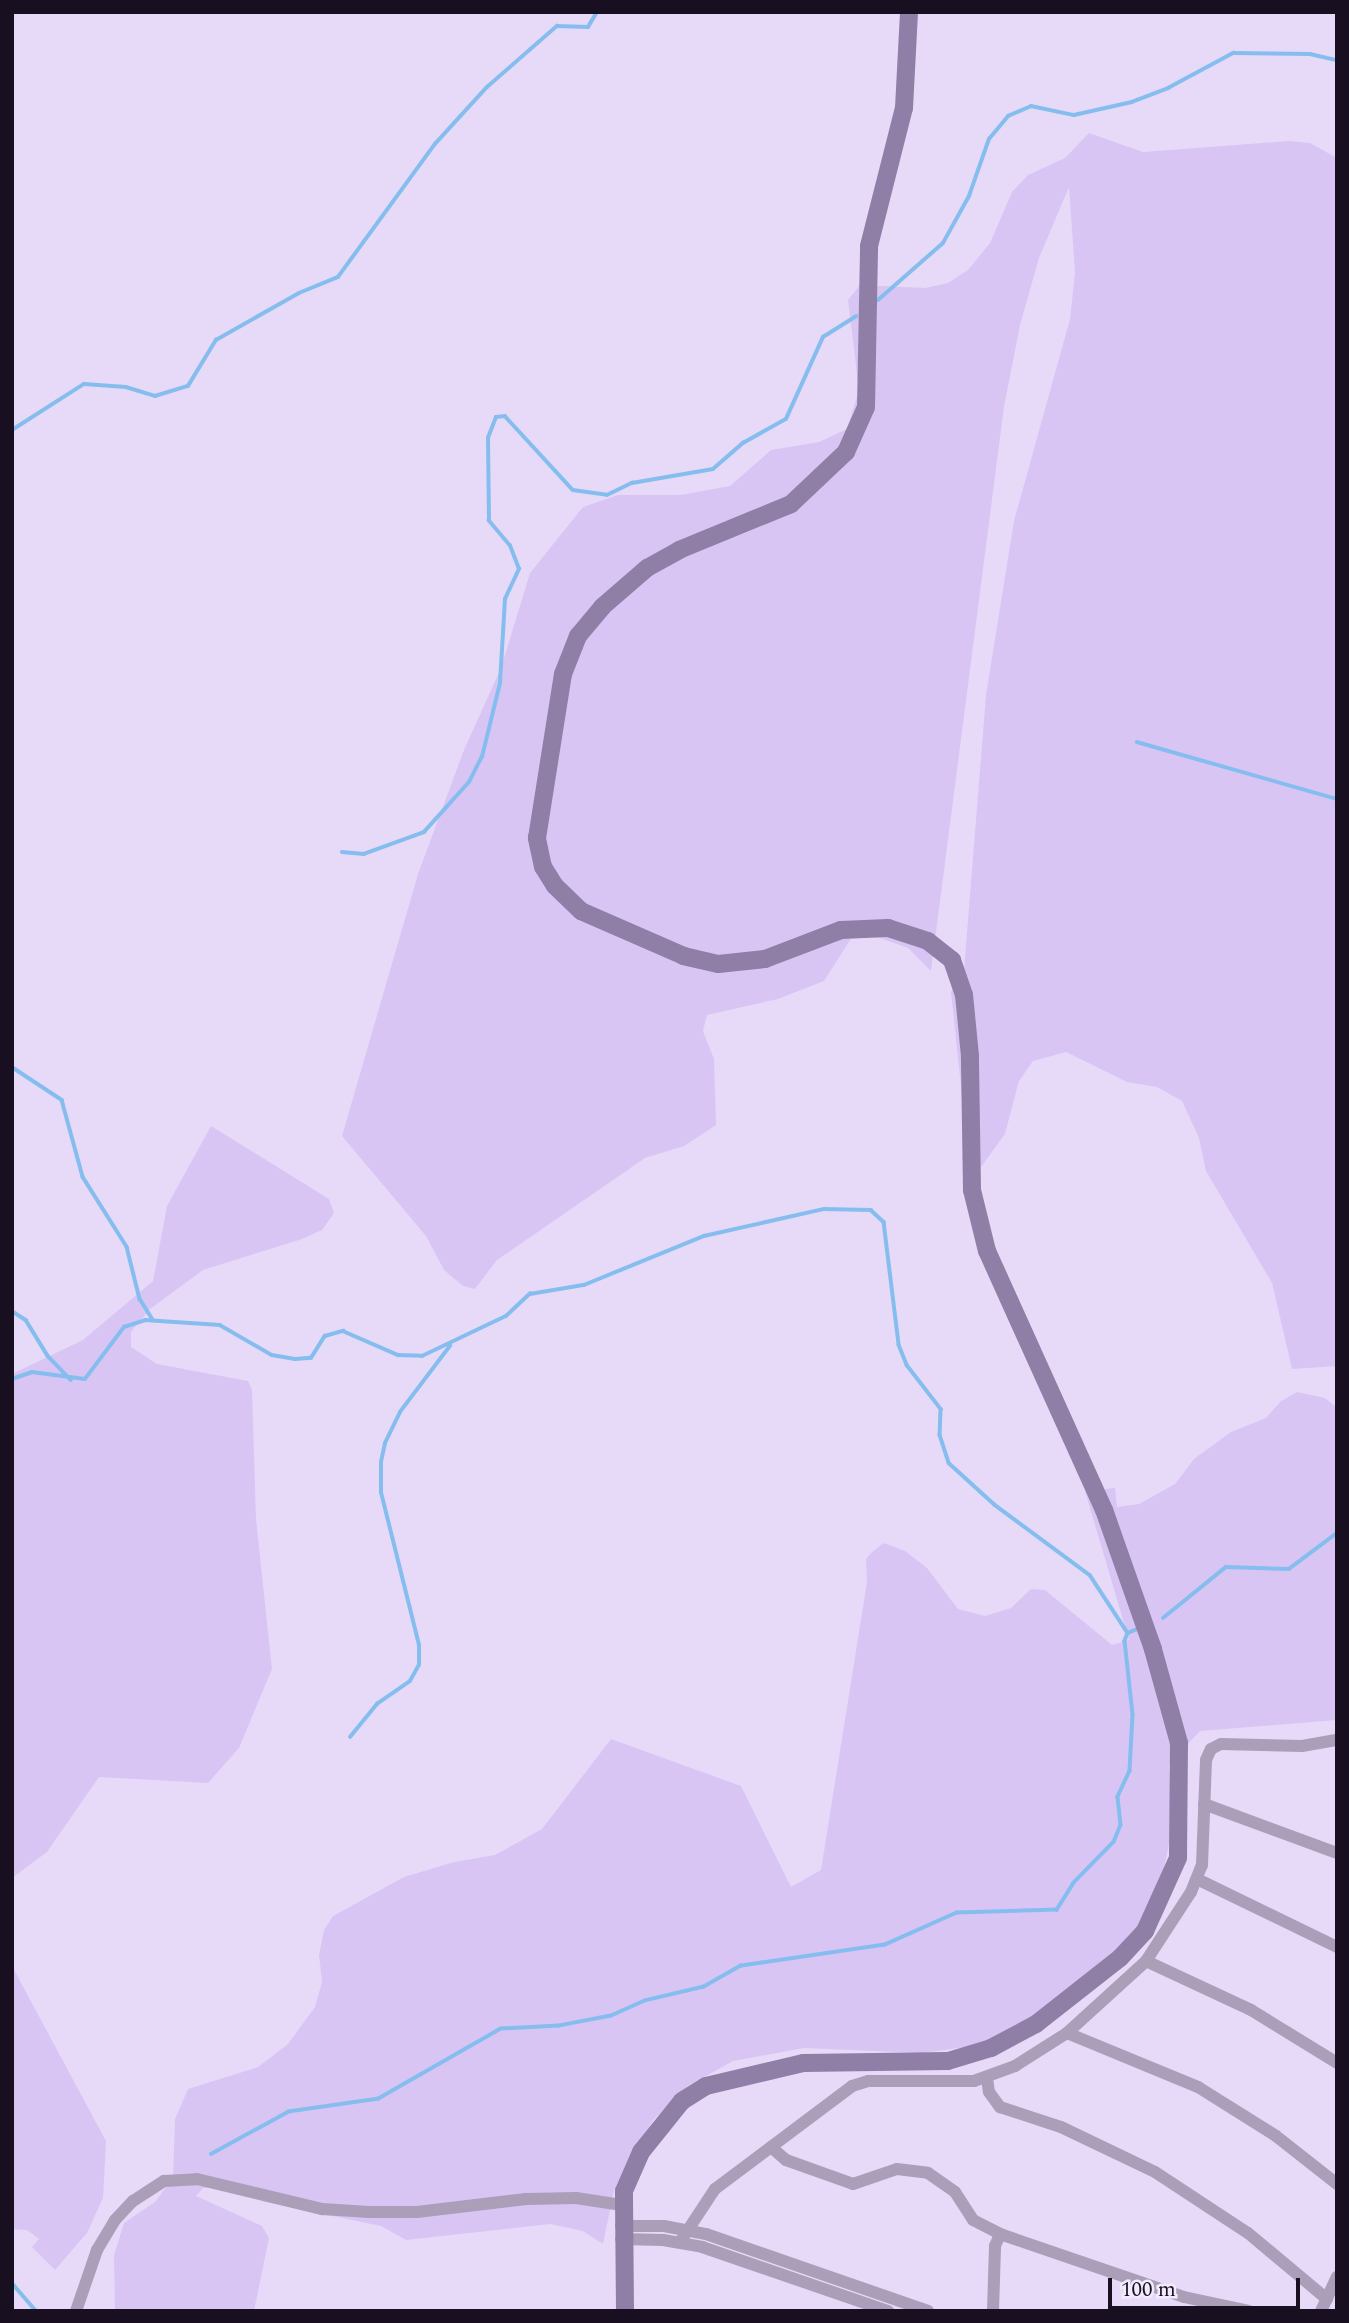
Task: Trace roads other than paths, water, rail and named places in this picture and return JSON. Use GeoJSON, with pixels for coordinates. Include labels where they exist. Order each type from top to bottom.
{"type":"FeatureCollection","features":[{"type":"Feature","properties":{"kind":"street"},"geometry":{"type":"LineString","coordinates":[[625,2311],[621,2205],[641,2152],[682,2101],[706,2086],[803,2063],[966,2058],[1036,2024],[1120,1958],[1144,1931],[1178,1858],[1179,1743],[1149,1637],[1104,1510],[1016,1325],[987,1251],[972,1190],[970,1056],[964,995],[952,960],[928,941],[888,928],[841,930],[765,959],[718,964],[684,956],[581,911],[555,886],[542,867],[537,838],[563,674],[578,636],[602,607],[647,568],[679,550],[791,504],[846,452],[866,407],[869,246],[904,108],[910,51],[909,12]]}},
{"type":"Feature","properties":{"kind":"street"},"geometry":{"type":"LineString","coordinates":[[683,2236],[715,2189],[858,2083],[947,2084],[987,2078],[1067,2033],[1146,1961],[1196,1879],[1202,1865],[1206,1760],[1216,1746],[1302,1746],[1337,1740]]}},
{"type":"Feature","properties":{"kind":"street"},"geometry":{"type":"LineString","coordinates":[[1204,1804],[1337,1853]]}},
{"type":"Feature","properties":{"kind":"street"},"geometry":{"type":"LineString","coordinates":[[1196,1879],[1337,1947]]}},
{"type":"Feature","properties":{"kind":"street"},"geometry":{"type":"LineString","coordinates":[[1146,1961],[1251,2010],[1337,2063]]}},
{"type":"Feature","properties":{"kind":"street"},"geometry":{"type":"LineString","coordinates":[[1067,2033],[1147,2063],[1218,2098],[1276,2136],[1337,2184]]}},
{"type":"Feature","properties":{"kind":"street"},"geometry":{"type":"LineString","coordinates":[[987,2078],[989,2092],[1000,2107],[1093,2140],[1165,2178],[1248,2233],[1324,2305],[1337,2277]]}},
{"type":"Feature","properties":{"kind":"street"},"geometry":{"type":"LineString","coordinates":[[771,2147],[786,2160],[853,2184],[897,2169],[928,2173],[955,2192],[973,2220],[1000,2234],[1174,2294],[1249,2311]]}},
{"type":"Feature","properties":{"kind":"street"},"geometry":{"type":"LineString","coordinates":[[76,2311],[97,2250],[116,2220],[133,2201],[164,2181],[197,2179],[322,2209],[369,2212],[417,2212],[526,2199],[576,2199],[621,2205]]}},
{"type":"Feature","properties":{"kind":"street"},"geometry":{"type":"LineString","coordinates":[[621,2233],[683,2236],[929,2311]]}},
{"type":"Feature","properties":{"kind":"street"},"geometry":{"type":"LineString","coordinates":[[993,2311],[995,2246],[1000,2234]]}},
{"type":"Feature","properties":{"kind":"street"},"geometry":{"type":"LineString","coordinates":[[683,2236],[888,2311]]}},
{"type":"Feature","properties":{"kind":"waterway"},"geometry":{"type":"LineString","coordinates":[[12,430],[84,384],[126,387],[155,396],[188,386],[216,340],[299,293],[338,277],[435,144],[487,87],[557,26],[588,27],[597,12]]}},
{"type":"Feature","properties":{"kind":"waterway"},"geometry":{"type":"LineString","coordinates":[[878,300],[943,243],[969,196],[989,139],[1008,116],[1031,106],[1074,115],[1132,102],[1168,88],[1233,53],[1310,54],[1337,60]]}},
{"type":"Feature","properties":{"kind":"waterway"},"geometry":{"type":"LineString","coordinates":[[342,852],[364,854],[424,832],[469,782],[482,757],[500,683],[505,599],[519,569],[510,546],[489,521],[488,438],[496,417],[505,416],[573,490],[607,495],[632,483],[713,469],[743,443],[786,419],[823,337],[856,316]]}},
{"type":"Feature","properties":{"kind":"waterway"},"geometry":{"type":"LineString","coordinates":[[1137,742],[1337,799]]}},
{"type":"Feature","properties":{"kind":"waterway"},"geometry":{"type":"LineString","coordinates":[[12,1067],[62,1100],[83,1177],[127,1247],[140,1299],[153,1320]]}},
{"type":"Feature","properties":{"kind":"waterway"},"geometry":{"type":"LineString","coordinates":[[12,1379],[32,1372],[85,1379],[124,1327],[145,1320],[220,1325],[272,1355],[295,1359],[311,1358],[325,1336],[343,1331],[398,1355],[422,1356],[506,1316],[530,1294],[584,1285],[704,1236],[824,1209],[871,1210],[884,1222],[899,1345],[907,1365],[941,1409],[940,1435],[949,1463],[995,1505],[1090,1575],[1128,1633],[1125,1641],[1133,1715],[1130,1771],[1118,1797],[1121,1825],[1114,1842],[1074,1883],[1057,1910],[957,1913],[885,1945],[741,1966],[704,1987],[645,2001],[611,2016],[559,2026],[501,2029],[379,2099],[289,2112],[212,2154]]}},
{"type":"Feature","properties":{"kind":"waterway"},"geometry":{"type":"LineString","coordinates":[[12,1311],[26,1320],[48,1356],[71,1380]]}},
{"type":"Feature","properties":{"kind":"waterway"},"geometry":{"type":"LineString","coordinates":[[350,1737],[377,1704],[410,1681],[419,1665],[419,1645],[381,1493],[381,1462],[385,1443],[400,1412],[450,1346]]}},
{"type":"Feature","properties":{"kind":"waterway"},"geometry":{"type":"LineString","coordinates":[[1163,1618],[1226,1567],[1289,1569],[1337,1533]]}},
{"type":"Feature","properties":{"kind":"waterway"},"geometry":{"type":"LineString","coordinates":[[1128,1633],[1135,1630]]}},
{"type":"Feature","properties":{"kind":"waterway"},"geometry":{"type":"LineString","coordinates":[[12,2283],[36,2311]]}}]}
